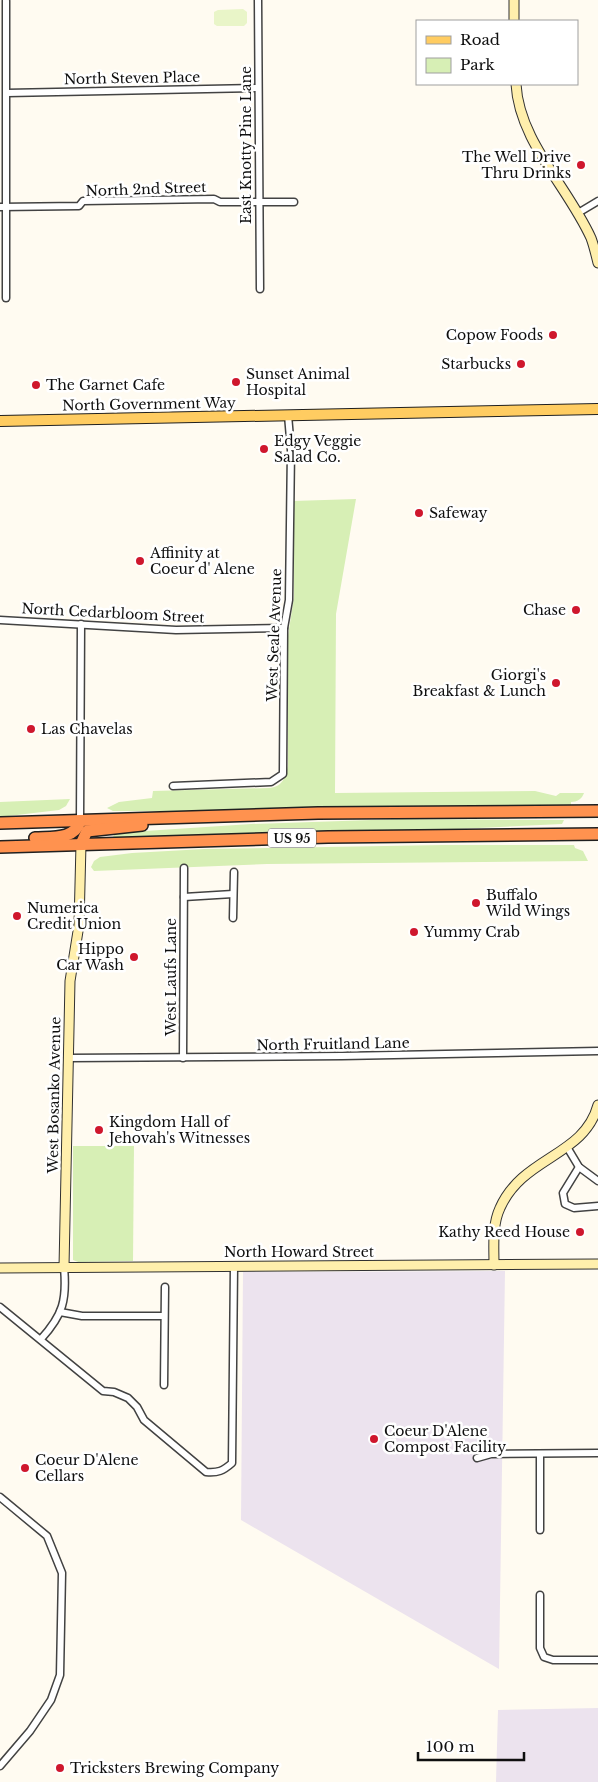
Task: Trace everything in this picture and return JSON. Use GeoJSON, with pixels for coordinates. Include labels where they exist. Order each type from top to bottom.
{"type":"FeatureCollection","features":[{"type":"Feature","properties":{"kind":"highway","name":"US 95"},"geometry":{"type":"LineString","coordinates":[[0,823],[318,814],[598,811]]}},
{"type":"Feature","properties":{"kind":"highway"},"geometry":{"type":"LineString","coordinates":[[80,844],[88,831],[142,825],[156,818]]}},
{"type":"Feature","properties":{"kind":"highway"},"geometry":{"type":"LineString","coordinates":[[0,846],[72,833],[78,829],[80,821]]}},
{"type":"Feature","properties":{"kind":"highway","name":"US 95"},"geometry":{"type":"LineString","coordinates":[[0,846],[328,837],[598,834]]}},
{"type":"Feature","properties":{"kind":"main road","name":"North Government Way"},"geometry":{"type":"LineString","coordinates":[[0,421],[598,409]]}},
{"type":"Feature","properties":{"kind":"street","name":"East Knotty Pine Lane"},"geometry":{"type":"LineString","coordinates":[[258,0],[260,290]]}},
{"type":"Feature","properties":{"kind":"street"},"geometry":{"type":"LineString","coordinates":[[514,0],[514,20]]}},
{"type":"Feature","properties":{"kind":"street"},"geometry":{"type":"LineString","coordinates":[[6,1],[7,93],[2,207],[6,298]]}},
{"type":"Feature","properties":{"kind":"street"},"geometry":{"type":"LineString","coordinates":[[516,85],[523,116],[531,136],[592,239],[598,264]]}},
{"type":"Feature","properties":{"kind":"street","name":"North Steven Place"},"geometry":{"type":"LineString","coordinates":[[7,93],[258,88]]}},
{"type":"Feature","properties":{"kind":"street","name":"North 2nd Street"},"geometry":{"type":"LineString","coordinates":[[2,207],[79,206],[83,201],[214,198],[220,202],[294,202]]}},
{"type":"Feature","properties":{"kind":"street"},"geometry":{"type":"LineString","coordinates":[[578,213],[598,201]]}},
{"type":"Feature","properties":{"kind":"street","name":"West Seale Avenue"},"geometry":{"type":"LineString","coordinates":[[173,786],[271,782],[282,774],[284,628],[290,600],[290,450],[288,415]]}},
{"type":"Feature","properties":{"kind":"street","name":"North Cedarbloom Street"},"geometry":{"type":"LineString","coordinates":[[0,620],[176,630],[284,628]]}},
{"type":"Feature","properties":{"kind":"street"},"geometry":{"type":"LineString","coordinates":[[80,821],[81,624]]}},
{"type":"Feature","properties":{"kind":"street","name":"West Bosanko Avenue"},"geometry":{"type":"LineString","coordinates":[[41,1339],[55,1324],[66,1289],[64,1267],[70,981],[81,889],[80,844]]}},
{"type":"Feature","properties":{"kind":"street","name":"West Laufs Lane"},"geometry":{"type":"LineString","coordinates":[[183,1058],[184,868]]}},
{"type":"Feature","properties":{"kind":"street"},"geometry":{"type":"LineString","coordinates":[[233,918],[234,872]]}},
{"type":"Feature","properties":{"kind":"street"},"geometry":{"type":"LineString","coordinates":[[184,897],[233,894]]}},
{"type":"Feature","properties":{"kind":"street","name":"North Fruitland Lane"},"geometry":{"type":"LineString","coordinates":[[68,1058],[183,1058],[598,1051]]}},
{"type":"Feature","properties":{"kind":"street"},"geometry":{"type":"LineString","coordinates":[[494,1265],[494,1226],[499,1209],[509,1191],[538,1164],[567,1147],[590,1125],[598,1105]]}},
{"type":"Feature","properties":{"kind":"street"},"geometry":{"type":"LineString","coordinates":[[567,1147],[579,1167],[598,1181]]}},
{"type":"Feature","properties":{"kind":"street"},"geometry":{"type":"LineString","coordinates":[[579,1167],[563,1193],[564,1204],[574,1208],[598,1206]]}},
{"type":"Feature","properties":{"kind":"street","name":"North Howard Street"},"geometry":{"type":"LineString","coordinates":[[0,1268],[598,1264]]}},
{"type":"Feature","properties":{"kind":"street"},"geometry":{"type":"LineString","coordinates":[[0,1307],[103,1390],[128,1398],[137,1406],[144,1420],[206,1472],[224,1471],[232,1463],[234,1266]]}},
{"type":"Feature","properties":{"kind":"street"},"geometry":{"type":"LineString","coordinates":[[164,1385],[165,1287]]}},
{"type":"Feature","properties":{"kind":"street"},"geometry":{"type":"LineString","coordinates":[[60,1312],[82,1316],[164,1316]]}},
{"type":"Feature","properties":{"kind":"street"},"geometry":{"type":"LineString","coordinates":[[477,1458],[491,1454],[598,1454]]}},
{"type":"Feature","properties":{"kind":"street"},"geometry":{"type":"LineString","coordinates":[[540,1454],[540,1530]]}},
{"type":"Feature","properties":{"kind":"street"},"geometry":{"type":"LineString","coordinates":[[0,1498],[46,1536],[62,1573],[60,1675],[51,1700],[30,1731],[0,1766]]}},
{"type":"Feature","properties":{"kind":"street"},"geometry":{"type":"LineString","coordinates":[[540,1595],[540,1648],[544,1657],[554,1660],[598,1660]]}},
{"type":"Feature","properties":{"kind":"shaded area"},"geometry":{"type":"Polygon","coordinates":[[[505,1271],[499,1669],[241,1520],[243,1272],[505,1271]]]}},
{"type":"Feature","properties":{"kind":"shaded area"},"geometry":{"type":"Polygon","coordinates":[[[598,1708],[598,1782],[496,1782],[498,1710],[598,1708]]]}},
{"type":"Feature","properties":{"kind":"green space"},"geometry":{"type":"Polygon","coordinates":[[[243,9],[247,12],[247,23],[244,26],[217,26],[214,24],[214,12],[218,10],[243,9]]]}},
{"type":"Feature","properties":{"kind":"green space"},"geometry":{"type":"Polygon","coordinates":[[[356,499],[336,614],[335,793],[535,791],[556,796],[560,793],[584,793],[582,797],[577,801],[571,802],[571,805],[203,811],[113,811],[107,808],[119,802],[152,798],[153,791],[270,788],[283,781],[288,766],[288,636],[294,597],[293,501],[356,499]]]}},
{"type":"Feature","properties":{"kind":"green space"},"geometry":{"type":"Polygon","coordinates":[[[70,799],[66,806],[59,810],[0,817],[0,802],[70,799]]]}},
{"type":"Feature","properties":{"kind":"green space"},"geometry":{"type":"Polygon","coordinates":[[[401,819],[564,820],[562,824],[351,834],[115,839],[113,837],[115,833],[251,824],[401,819]]]}},
{"type":"Feature","properties":{"kind":"green space"},"geometry":{"type":"Polygon","coordinates":[[[574,845],[575,848],[583,851],[588,861],[267,864],[94,871],[91,867],[94,861],[100,857],[132,853],[204,849],[574,845]]]}},
{"type":"Feature","properties":{"kind":"green space"},"geometry":{"type":"Polygon","coordinates":[[[73,1146],[134,1146],[133,1261],[78,1262],[73,1260],[73,1146]]]}},
{"type":"Feature","properties":{"kind":"place","name":"The Well Drive Thru Drinks"},"geometry":{"type":"Point","coordinates":[581,165]}},
{"type":"Feature","properties":{"kind":"place","name":"Copow Foods"},"geometry":{"type":"Point","coordinates":[553,335]}},
{"type":"Feature","properties":{"kind":"place","name":"Starbucks"},"geometry":{"type":"Point","coordinates":[521,364]}},
{"type":"Feature","properties":{"kind":"place","name":"Sunset Animal Hospital"},"geometry":{"type":"Point","coordinates":[236,382]}},
{"type":"Feature","properties":{"kind":"place","name":"The Garnet Cafe"},"geometry":{"type":"Point","coordinates":[36,385]}},
{"type":"Feature","properties":{"kind":"place","name":"Edgy Veggie Salad Co."},"geometry":{"type":"Point","coordinates":[264,449]}},
{"type":"Feature","properties":{"kind":"place","name":"Safeway"},"geometry":{"type":"Point","coordinates":[419,513]}},
{"type":"Feature","properties":{"kind":"place","name":"Affinity at Coeur d' Alene"},"geometry":{"type":"Point","coordinates":[140,561]}},
{"type":"Feature","properties":{"kind":"place","name":"Chase"},"geometry":{"type":"Point","coordinates":[576,610]}},
{"type":"Feature","properties":{"kind":"place","name":"Giorgi's Breakfast & Lunch"},"geometry":{"type":"Point","coordinates":[556,683]}},
{"type":"Feature","properties":{"kind":"place","name":"Las Chavelas"},"geometry":{"type":"Point","coordinates":[31,729]}},
{"type":"Feature","properties":{"kind":"place","name":"Buffalo Wild Wings"},"geometry":{"type":"Point","coordinates":[476,903]}},
{"type":"Feature","properties":{"kind":"place","name":"Numerica Credit Union"},"geometry":{"type":"Point","coordinates":[17,916]}},
{"type":"Feature","properties":{"kind":"place","name":"Yummy Crab"},"geometry":{"type":"Point","coordinates":[414,932]}},
{"type":"Feature","properties":{"kind":"place","name":"Hippo Car Wash"},"geometry":{"type":"Point","coordinates":[134,957]}},
{"type":"Feature","properties":{"kind":"place","name":"Kingdom Hall of Jehovah's Witnesses"},"geometry":{"type":"Point","coordinates":[99,1130]}},
{"type":"Feature","properties":{"kind":"place","name":"Kathy Reed House"},"geometry":{"type":"Point","coordinates":[580,1232]}},
{"type":"Feature","properties":{"kind":"place","name":"Coeur D'Alene Compost Facility"},"geometry":{"type":"Point","coordinates":[374,1439]}},
{"type":"Feature","properties":{"kind":"place","name":"Coeur D'Alene Cellars"},"geometry":{"type":"Point","coordinates":[25,1468]}},
{"type":"Feature","properties":{"kind":"place","name":"Tricksters Brewing Company"},"geometry":{"type":"Point","coordinates":[60,1768]}}]}
